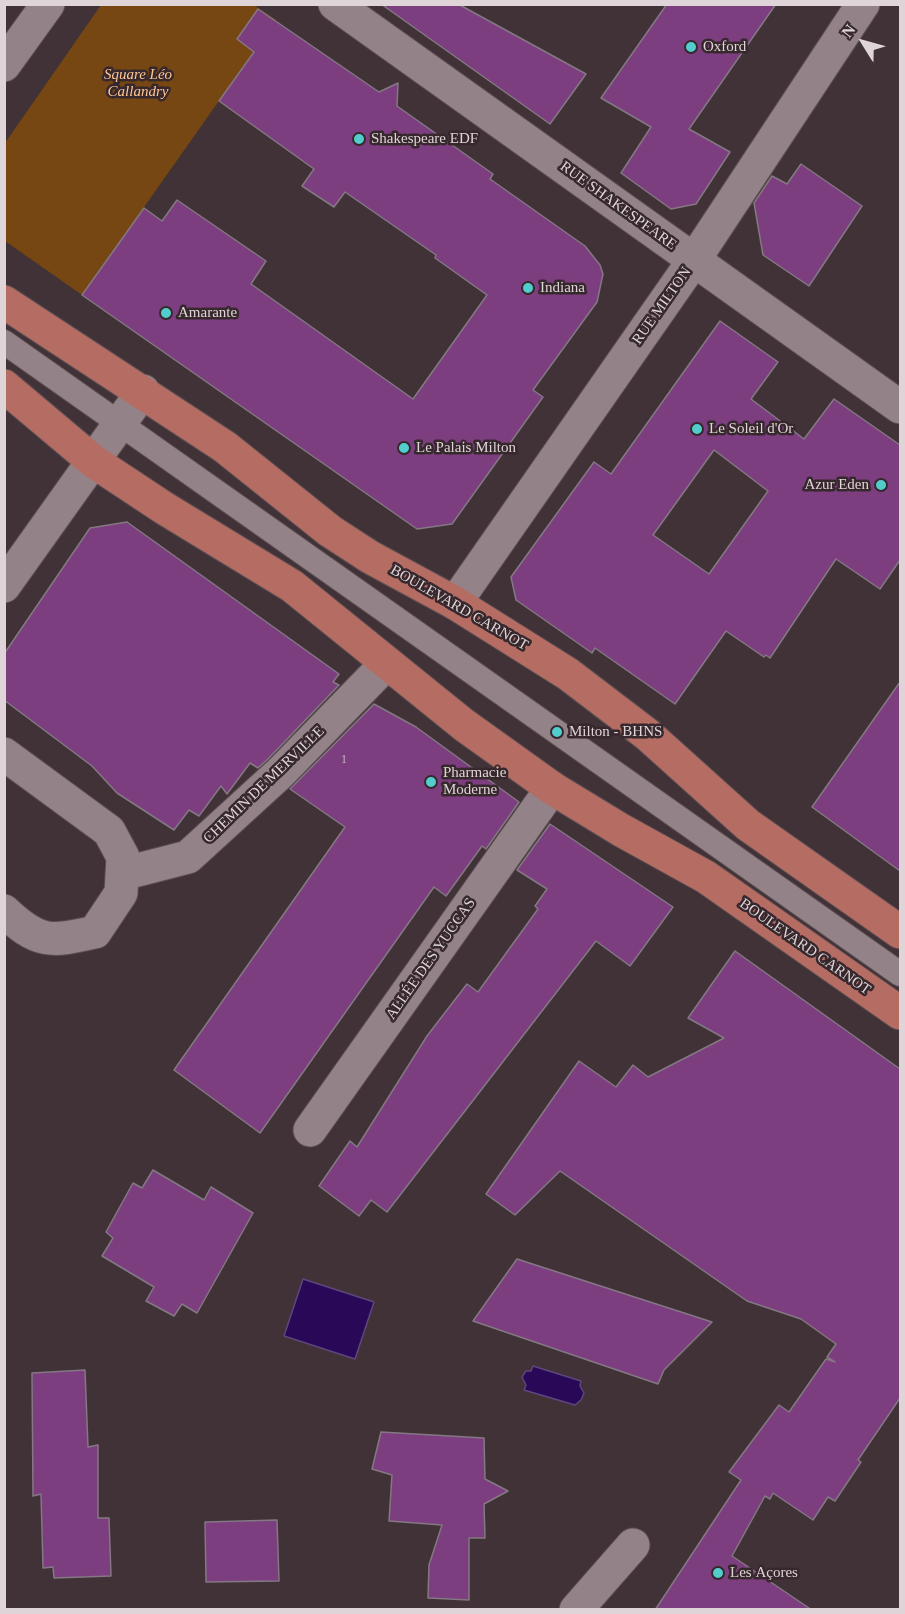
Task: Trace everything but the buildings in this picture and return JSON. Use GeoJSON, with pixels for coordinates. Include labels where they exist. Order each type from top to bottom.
{"type":"FeatureCollection","features":[{"type":"Feature","properties":{"kind":"main road","name":"BOULEVARD CARNOT"},"geometry":{"type":"LineString","coordinates":[[4,302],[225,447],[330,531],[370,557],[455,603],[519,642],[607,702],[695,776],[724,806],[748,825],[900,932]]}},
{"type":"Feature","properties":{"kind":"main road","name":"BOULEVARD CARNOT"},"geometry":{"type":"LineString","coordinates":[[4,386],[93,461],[164,508],[292,586],[464,725],[552,788],[706,878],[900,1013]]}},
{"type":"Feature","properties":{"kind":"street"},"geometry":{"type":"LineString","coordinates":[[4,65],[48,4]]}},
{"type":"Feature","properties":{"kind":"street","name":"RUE SHAKESPEARE"},"geometry":{"type":"LineString","coordinates":[[335,4],[900,407]]}},
{"type":"Feature","properties":{"kind":"street","name":"RUE MILTON"},"geometry":{"type":"LineString","coordinates":[[455,603],[694,260],[863,4]]}},
{"type":"Feature","properties":{"kind":"street"},"geometry":{"type":"LineString","coordinates":[[4,586],[143,392]]}},
{"type":"Feature","properties":{"kind":"street","name":"CHEMIN DE MERVILLE"},"geometry":{"type":"LineString","coordinates":[[122,874],[188,858],[280,772],[386,663]]}},
{"type":"Feature","properties":{"kind":"street"},"geometry":{"type":"LineString","coordinates":[[4,754],[109,831],[123,857],[121,893],[94,932],[57,940],[25,930],[4,911]]}},
{"type":"Feature","properties":{"kind":"street","name":"ALLÉE DES YUCCAS"},"geometry":{"type":"LineString","coordinates":[[310,1130],[552,788]]}},
{"type":"Feature","properties":{"kind":"street"},"geometry":{"type":"LineString","coordinates":[[576,1610],[633,1545]]}},
{"type":"Feature","properties":{"kind":"lane"},"geometry":{"type":"LineString","coordinates":[[4,342],[900,974]]}},
{"type":"Feature","properties":{"kind":"green space","name":"Square Léo Callandry"},"geometry":{"type":"Polygon","coordinates":[[[101,5],[254,5],[276,20],[82,295],[5,241],[5,143],[101,5]]]}},
{"type":"Feature","properties":{"kind":"shaded area"},"geometry":{"type":"Polygon","coordinates":[[[303,1279],[374,1302],[355,1359],[284,1336],[303,1279]]]}},
{"type":"Feature","properties":{"kind":"shaded area"},"geometry":{"type":"Polygon","coordinates":[[[533,1366],[581,1381],[580,1386],[584,1393],[581,1400],[575,1405],[524,1390],[526,1385],[522,1377],[526,1371],[531,1371],[533,1366]]]}},
{"type":"Feature","properties":{"kind":"place","name":"Oxford"},"geometry":{"type":"Point","coordinates":[691,47]}},
{"type":"Feature","properties":{"kind":"place","name":"Shakespeare EDF"},"geometry":{"type":"Point","coordinates":[359,139]}},
{"type":"Feature","properties":{"kind":"place","name":"Indiana"},"geometry":{"type":"Point","coordinates":[528,288]}},
{"type":"Feature","properties":{"kind":"place","name":"Amarante"},"geometry":{"type":"Point","coordinates":[166,313]}},
{"type":"Feature","properties":{"kind":"place","name":"Le Soleil d'Or"},"geometry":{"type":"Point","coordinates":[697,429]}},
{"type":"Feature","properties":{"kind":"place","name":"Le Palais Milton"},"geometry":{"type":"Point","coordinates":[404,448]}},
{"type":"Feature","properties":{"kind":"place","name":"Azur Eden"},"geometry":{"type":"Point","coordinates":[881,485]}},
{"type":"Feature","properties":{"kind":"place","name":"Milton - BHNS"},"geometry":{"type":"Point","coordinates":[557,732]}},
{"type":"Feature","properties":{"kind":"place","name":"Pharmacie Moderne"},"geometry":{"type":"Point","coordinates":[431,782]}},
{"type":"Feature","properties":{"kind":"place","name":"Les Açores"},"geometry":{"type":"Point","coordinates":[718,1573]}}]}
